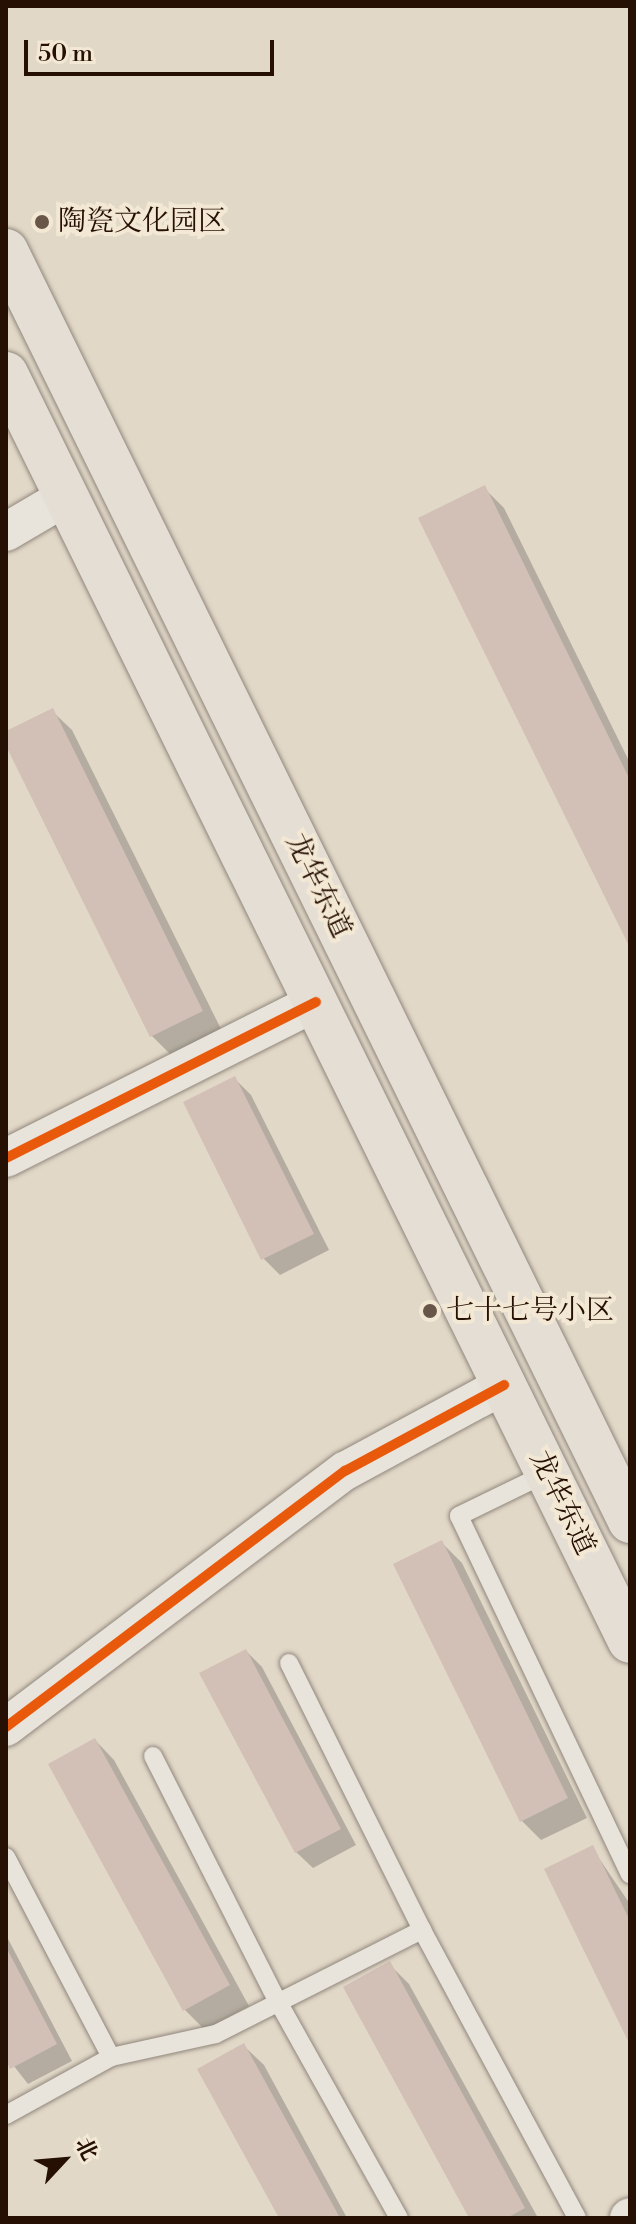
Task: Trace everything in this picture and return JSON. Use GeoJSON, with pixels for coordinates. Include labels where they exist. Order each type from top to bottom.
{"type":"FeatureCollection","features":[{"type":"Feature","properties":{"kind":"main road","name":"龙华东道"},"geometry":{"type":"LineString","coordinates":[[6,251],[630,1521]]}},
{"type":"Feature","properties":{"kind":"main road","name":"龙华东道"},"geometry":{"type":"LineString","coordinates":[[6,374],[630,1641]]}},
{"type":"Feature","properties":{"kind":"street"},"geometry":{"type":"LineString","coordinates":[[6,532],[67,496]]}},
{"type":"Feature","properties":{"kind":"street"},"geometry":{"type":"LineString","coordinates":[[6,1158],[316,1002]]}},
{"type":"Feature","properties":{"kind":"street"},"geometry":{"type":"LineString","coordinates":[[6,1727],[345,1471],[504,1385]]}},
{"type":"Feature","properties":{"kind":"lane"},"geometry":{"type":"LineString","coordinates":[[547,1473],[459,1516],[630,1874]]}},
{"type":"Feature","properties":{"kind":"lane"},"geometry":{"type":"LineString","coordinates":[[289,1663],[422,1930],[577,2218]]}},
{"type":"Feature","properties":{"kind":"lane"},"geometry":{"type":"LineString","coordinates":[[153,1756],[276,1998],[399,2218]]}},
{"type":"Feature","properties":{"kind":"lane"},"geometry":{"type":"LineString","coordinates":[[6,1857],[111,2057]]}},
{"type":"Feature","properties":{"kind":"lane"},"geometry":{"type":"LineString","coordinates":[[6,2115],[111,2057],[216,2034],[276,1998],[422,1930]]}},
{"type":"Feature","properties":{"kind":"building"},"geometry":{"type":"Polygon","coordinates":[[[485,485],[630,780],[630,948],[418,518],[485,485]]]}},
{"type":"Feature","properties":{"kind":"building"},"geometry":{"type":"Polygon","coordinates":[[[53,708],[203,1011],[150,1037],[6,746],[6,731],[53,708]]]}},
{"type":"Feature","properties":{"kind":"building"},"geometry":{"type":"Polygon","coordinates":[[[235,1076],[314,1234],[261,1260],[183,1102],[235,1076]]]}},
{"type":"Feature","properties":{"kind":"building"},"geometry":{"type":"Polygon","coordinates":[[[442,1540],[568,1798],[520,1822],[393,1564],[442,1540]]]}},
{"type":"Feature","properties":{"kind":"building"},"geometry":{"type":"Polygon","coordinates":[[[246,1649],[341,1829],[295,1853],[199,1673],[246,1649]]]}},
{"type":"Feature","properties":{"kind":"building"},"geometry":{"type":"Polygon","coordinates":[[[95,1738],[230,1985],[183,2011],[48,1764],[95,1738]]]}},
{"type":"Feature","properties":{"kind":"building"},"geometry":{"type":"Polygon","coordinates":[[[593,1845],[630,1921],[630,2045],[544,1869],[593,1845]]]}},
{"type":"Feature","properties":{"kind":"building"},"geometry":{"type":"Polygon","coordinates":[[[6,1947],[57,2044],[10,2069],[6,2060],[6,1947]]]}},
{"type":"Feature","properties":{"kind":"building"},"geometry":{"type":"Polygon","coordinates":[[[390,1961],[525,2208],[507,2218],[469,2218],[343,1987],[390,1961]]]}},
{"type":"Feature","properties":{"kind":"building"},"geometry":{"type":"Polygon","coordinates":[[[244,2043],[340,2218],[279,2218],[197,2069],[244,2043]]]}},
{"type":"Feature","properties":{"kind":"cycle path"},"geometry":{"type":"LineString","coordinates":[[6,1158],[316,1002]]}},
{"type":"Feature","properties":{"kind":"cycle path"},"geometry":{"type":"LineString","coordinates":[[6,1727],[345,1471],[504,1385]]}},
{"type":"Feature","properties":{"kind":"place","name":"陶瓷文化园区"},"geometry":{"type":"Point","coordinates":[42,222]}},
{"type":"Feature","properties":{"kind":"place","name":"七十七号小区"},"geometry":{"type":"Point","coordinates":[430,1311]}}]}
